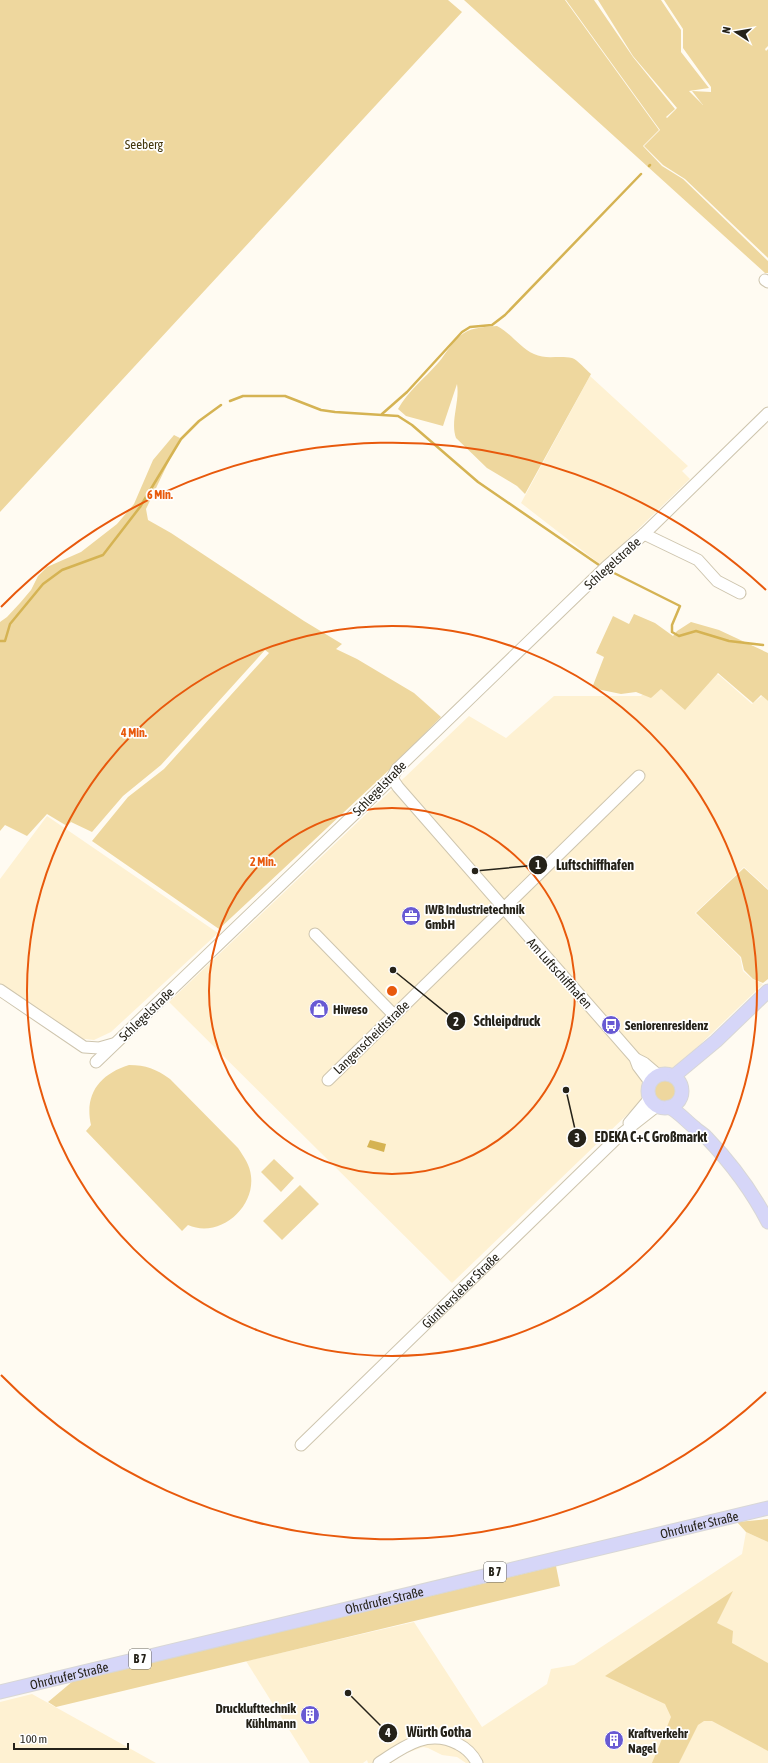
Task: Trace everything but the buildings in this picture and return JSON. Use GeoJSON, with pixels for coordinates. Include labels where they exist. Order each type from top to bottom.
{"type":"FeatureCollection","features":[{"type":"Feature","properties":{"kind":"main road"},"geometry":{"type":"LineString","coordinates":[[677,1080],[768,991]]}},
{"type":"Feature","properties":{"kind":"main road"},"geometry":{"type":"LineString","coordinates":[[659,1104],[674,1106],[680,1099],[682,1088],[677,1080],[666,1074],[654,1079],[648,1088],[659,1104],[678,1112],[696,1130],[706,1136]]}},
{"type":"Feature","properties":{"kind":"main road"},"geometry":{"type":"LineString","coordinates":[[680,1099],[700,1125],[706,1136],[740,1176],[768,1222]]}},
{"type":"Feature","properties":{"kind":"main road","name":"Ohrdrufer Straße"},"geometry":{"type":"LineString","coordinates":[[0,1692],[768,1508]]}},
{"type":"Feature","properties":{"kind":"street","name":"Schlegelstraße"},"geometry":{"type":"LineString","coordinates":[[96,1062],[392,778],[403,763],[606,566],[644,534],[768,413]]}},
{"type":"Feature","properties":{"kind":"street","name":"Schlegelstraße"},"geometry":{"type":"LineString","coordinates":[[644,534],[698,560],[717,581],[740,593]]}},
{"type":"Feature","properties":{"kind":"street","name":"Langenscheidtstraße"},"geometry":{"type":"LineString","coordinates":[[328,1080],[638,776]]}},
{"type":"Feature","properties":{"kind":"street","name":"Am Luftschiffhafen"},"geometry":{"type":"LineString","coordinates":[[392,778],[398,787],[503,909],[635,1058],[644,1063],[654,1079]]}},
{"type":"Feature","properties":{"kind":"street"},"geometry":{"type":"LineString","coordinates":[[315,934],[394,1015]]}},
{"type":"Feature","properties":{"kind":"street","name":"Schlegelstraße"},"geometry":{"type":"LineString","coordinates":[[0,990],[84,1047],[99,1048],[115,1044]]}},
{"type":"Feature","properties":{"kind":"street","name":"Günthersleber Straße"},"geometry":{"type":"LineString","coordinates":[[301,1445],[620,1135],[659,1104]]}},
{"type":"Feature","properties":{"kind":"street"},"geometry":{"type":"LineString","coordinates":[[379,1763],[404,1746],[431,1738],[443,1738],[460,1745],[471,1754],[477,1763]]}},
{"type":"Feature","properties":{"kind":"shaded area"},"geometry":{"type":"Polygon","coordinates":[[[590,376],[688,466],[682,471],[690,479],[601,565],[521,503],[590,376]]]}},
{"type":"Feature","properties":{"kind":"shaded area"},"geometry":{"type":"Polygon","coordinates":[[[680,656],[719,675],[752,704],[762,696],[768,701],[768,889],[744,867],[695,913],[740,957],[743,971],[752,979],[763,984],[452,1283],[169,1002],[469,716],[506,738],[554,696],[641,696],[680,656]]]}},
{"type":"Feature","properties":{"kind":"shaded area"},"geometry":{"type":"Polygon","coordinates":[[[47,816],[218,933],[111,1032],[94,1040],[76,1038],[0,986],[0,879],[47,816]]]}},
{"type":"Feature","properties":{"kind":"shaded area"},"geometry":{"type":"Polygon","coordinates":[[[370,1140],[386,1144],[384,1152],[367,1147],[370,1140]]]}},
{"type":"Feature","properties":{"kind":"shaded area"},"geometry":{"type":"Polygon","coordinates":[[[746,1532],[768,1542],[768,1763],[466,1763],[457,1757],[442,1755],[423,1747],[404,1754],[391,1763],[368,1763],[367,1760],[363,1763],[310,1763],[246,1661],[414,1622],[482,1727],[547,1684],[551,1669],[574,1665],[742,1554],[746,1532]]]}},
{"type":"Feature","properties":{"kind":"shaded area"},"geometry":{"type":"Polygon","coordinates":[[[32,1694],[156,1763],[0,1763],[0,1702],[32,1694]]]}},
{"type":"Feature","properties":{"kind":"green space","name":"Seeberg"},"geometry":{"type":"Polygon","coordinates":[[[0,0],[448,0],[462,12],[0,512],[0,0]]]}},
{"type":"Feature","properties":{"kind":"green space"},"geometry":{"type":"Polygon","coordinates":[[[464,0],[565,0],[659,130],[643,146],[662,166],[683,179],[768,261],[768,273],[765,273],[464,0]]]}},
{"type":"Feature","properties":{"kind":"green space"},"geometry":{"type":"Polygon","coordinates":[[[566,0],[594,0],[633,57],[675,109],[666,117],[667,118],[677,108],[633,56],[598,0],[661,0],[681,30],[681,52],[709,88],[689,91],[703,105],[692,91],[711,92],[711,87],[683,48],[683,29],[664,0],[768,0],[768,46],[765,49],[766,51],[768,49],[768,258],[685,179],[663,165],[644,146],[660,130],[566,0]]]}},
{"type":"Feature","properties":{"kind":"green space"},"geometry":{"type":"Polygon","coordinates":[[[497,326],[507,332],[524,348],[534,354],[543,357],[572,358],[591,374],[525,494],[517,486],[487,468],[456,438],[454,432],[454,418],[458,391],[457,384],[443,426],[406,416],[398,409],[406,396],[438,363],[460,336],[468,331],[497,326]]]}},
{"type":"Feature","properties":{"kind":"green space"},"geometry":{"type":"Polygon","coordinates":[[[174,435],[180,438],[146,509],[148,520],[171,533],[304,621],[342,644],[336,649],[357,659],[414,693],[441,717],[389,770],[219,929],[92,841],[128,797],[164,769],[269,653],[265,650],[161,765],[123,796],[92,832],[71,822],[67,826],[47,814],[27,836],[5,825],[0,831],[0,622],[20,603],[31,590],[38,576],[47,567],[81,552],[117,524],[134,504],[153,460],[174,435]]]}},
{"type":"Feature","properties":{"kind":"green space"},"geometry":{"type":"Polygon","coordinates":[[[634,614],[655,623],[673,636],[677,631],[691,622],[719,630],[768,653],[768,701],[761,695],[753,703],[718,673],[685,710],[661,689],[651,698],[636,692],[621,694],[592,688],[604,657],[596,653],[613,616],[629,624],[634,614]]]}},
{"type":"Feature","properties":{"kind":"green space"},"geometry":{"type":"Polygon","coordinates":[[[744,868],[768,890],[768,979],[763,983],[753,979],[744,970],[741,957],[696,913],[744,868]]]}},
{"type":"Feature","properties":{"kind":"green space"},"geometry":{"type":"Polygon","coordinates":[[[129,1065],[151,1068],[170,1079],[238,1148],[249,1168],[251,1188],[241,1209],[233,1218],[223,1224],[211,1228],[200,1228],[188,1225],[182,1231],[86,1131],[91,1125],[89,1114],[90,1104],[96,1087],[110,1074],[129,1065]]]}},
{"type":"Feature","properties":{"kind":"green space"},"geometry":{"type":"Polygon","coordinates":[[[665,1077],[674,1081],[678,1090],[674,1099],[665,1103],[656,1099],[652,1090],[656,1081],[665,1077]]]}},
{"type":"Feature","properties":{"kind":"green space"},"geometry":{"type":"Polygon","coordinates":[[[274,1159],[294,1178],[281,1192],[261,1172],[274,1159]]]}},
{"type":"Feature","properties":{"kind":"green space"},"geometry":{"type":"Polygon","coordinates":[[[300,1185],[319,1204],[282,1240],[263,1221],[300,1185]]]}},
{"type":"Feature","properties":{"kind":"green space"},"geometry":{"type":"Polygon","coordinates":[[[768,1519],[768,1542],[746,1532],[737,1522],[768,1519]]]}},
{"type":"Feature","properties":{"kind":"green space"},"geometry":{"type":"Polygon","coordinates":[[[556,1566],[560,1586],[56,1707],[48,1702],[73,1681],[556,1566]]]}},
{"type":"Feature","properties":{"kind":"green space"},"geometry":{"type":"Polygon","coordinates":[[[733,1591],[717,1623],[733,1631],[732,1643],[768,1663],[768,1751],[712,1721],[704,1721],[698,1725],[679,1763],[652,1763],[671,1717],[665,1704],[605,1676],[733,1591]]]}},
{"type":"Feature","properties":{"kind":"waterway"},"geometry":{"type":"LineString","coordinates":[[382,414],[407,392],[462,332],[470,327],[492,325],[505,315],[641,174]]}},
{"type":"Feature","properties":{"kind":"waterway"},"geometry":{"type":"LineString","coordinates":[[230,401],[243,396],[285,396],[321,410],[398,416],[412,425],[478,482],[599,565]]}},
{"type":"Feature","properties":{"kind":"waterway"},"geometry":{"type":"LineString","coordinates":[[0,641],[5,641],[10,624],[43,584],[62,570],[103,555],[140,507],[181,439],[199,421],[221,405]]}},
{"type":"Feature","properties":{"kind":"waterway"},"geometry":{"type":"LineString","coordinates":[[610,571],[680,606],[672,625],[672,632],[679,636],[696,631],[729,641],[763,645]]}},
{"type":"Feature","properties":{"kind":"place","name":"Luftschiffhafen"},"geometry":{"type":"Point","coordinates":[475,871]}},
{"type":"Feature","properties":{"kind":"place","name":"IWB Industrietechnik GmbH"},"geometry":{"type":"Point","coordinates":[411,916]}},
{"type":"Feature","properties":{"kind":"place","name":"Schleipdruck"},"geometry":{"type":"Point","coordinates":[393,970]}},
{"type":"Feature","properties":{"kind":"place","name":"Hiweso"},"geometry":{"type":"Point","coordinates":[319,1009]}},
{"type":"Feature","properties":{"kind":"place","name":"Seniorenresidenz"},"geometry":{"type":"Point","coordinates":[611,1025]}},
{"type":"Feature","properties":{"kind":"place","name":"EDEKA C+C Großmarkt"},"geometry":{"type":"Point","coordinates":[566,1090]}},
{"type":"Feature","properties":{"kind":"place","name":"Würth Gotha"},"geometry":{"type":"Point","coordinates":[348,1693]}},
{"type":"Feature","properties":{"kind":"place","name":"Drucklufttechnik Kühlmann"},"geometry":{"type":"Point","coordinates":[310,1715]}},
{"type":"Feature","properties":{"kind":"place","name":"Kraftverkehr Nagel"},"geometry":{"type":"Point","coordinates":[614,1740]}}]}
